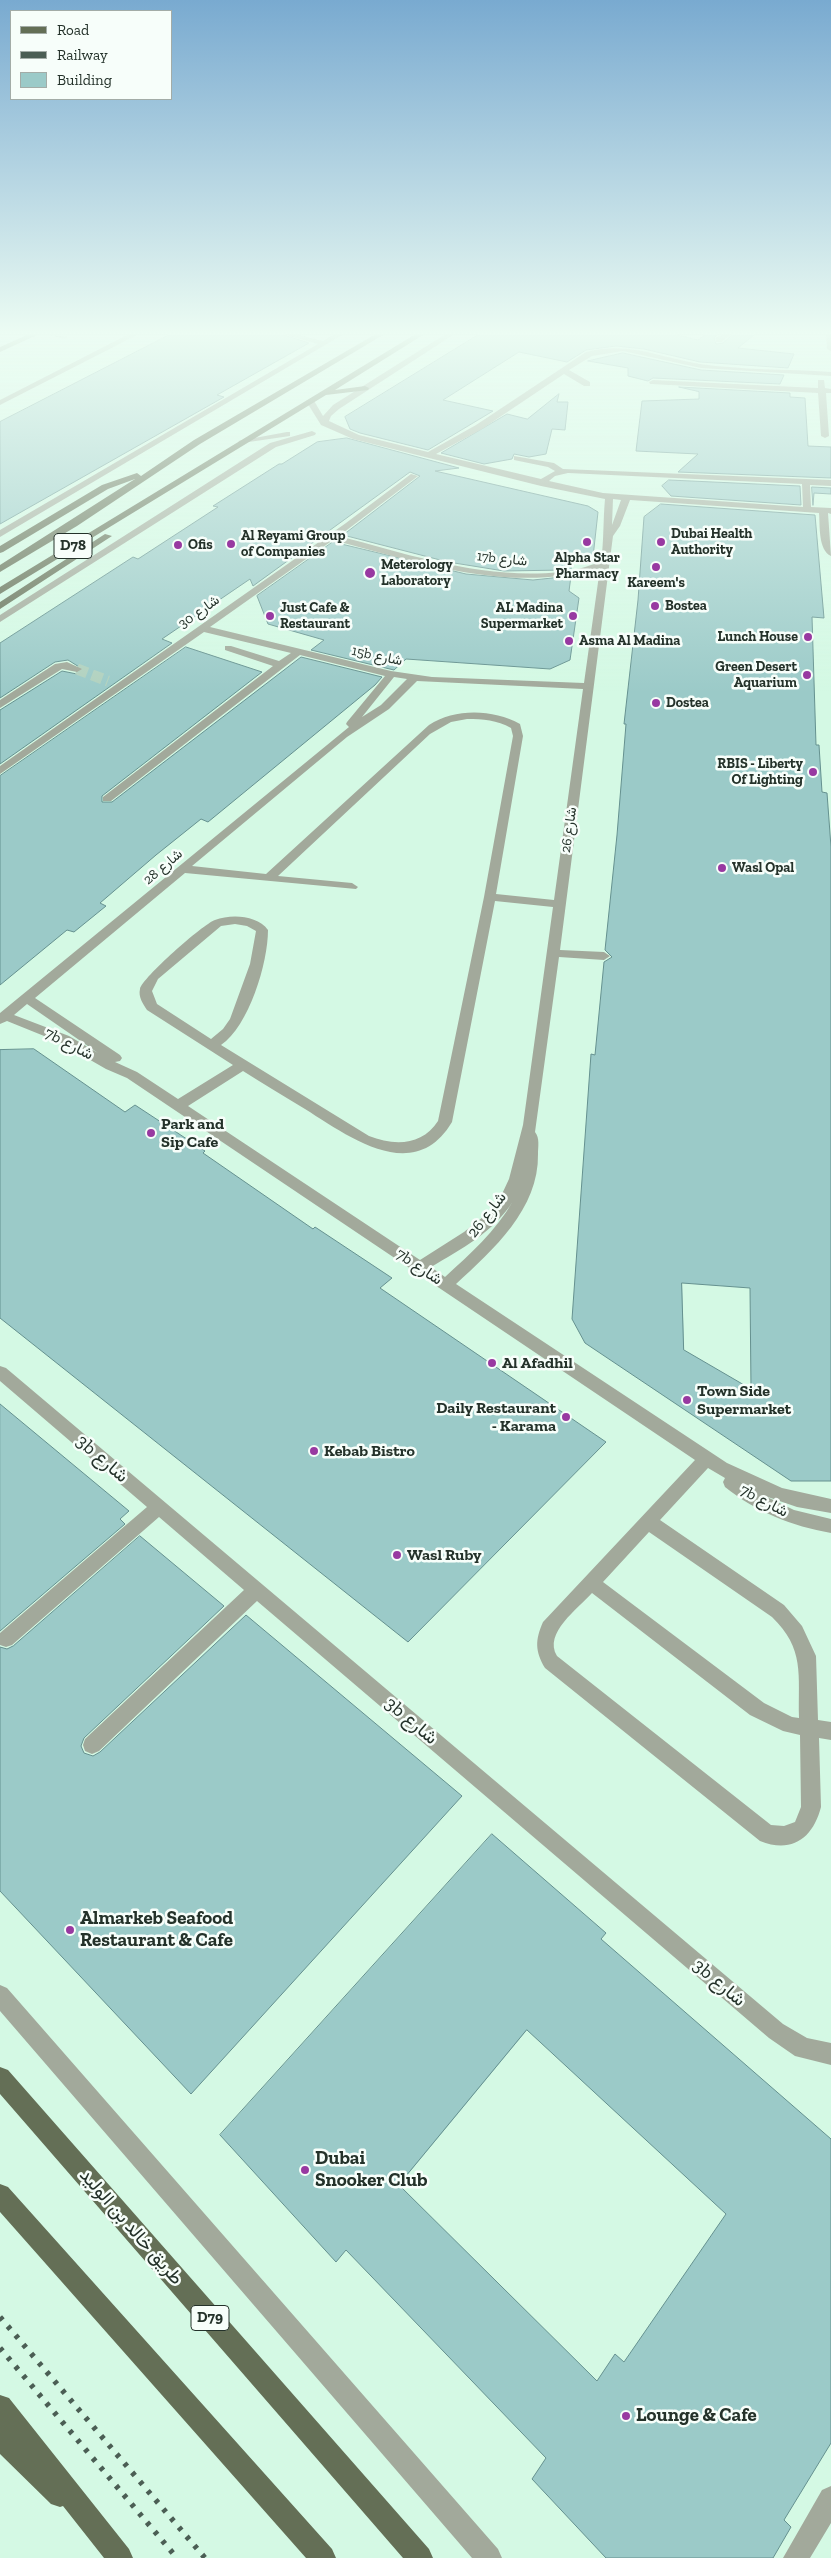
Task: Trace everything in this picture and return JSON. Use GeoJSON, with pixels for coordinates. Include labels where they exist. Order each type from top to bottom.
{"type":"FeatureCollection","features":[{"type":"Feature","properties":{"kind":"main road","name":"D78"},"geometry":{"type":"LineString","coordinates":[[0,568],[179,454]]}},
{"type":"Feature","properties":{"kind":"main road","name":"D78"},"geometry":{"type":"LineString","coordinates":[[0,591],[221,454]]}},
{"type":"Feature","properties":{"kind":"main road"},"geometry":{"type":"LineString","coordinates":[[0,550],[105,487],[151,473]]}},
{"type":"Feature","properties":{"kind":"main road"},"geometry":{"type":"LineString","coordinates":[[0,606],[131,521],[142,511],[147,501]]}},
{"type":"Feature","properties":{"kind":"main road","name":"طريق خالد بن الوليد"},"geometry":{"type":"LineString","coordinates":[[0,2078],[420,2558]]}},
{"type":"Feature","properties":{"kind":"main road"},"geometry":{"type":"LineString","coordinates":[[0,2195],[323,2558]]}},
{"type":"Feature","properties":{"kind":"main road"},"geometry":{"type":"LineString","coordinates":[[0,2407],[113,2549]]}},
{"type":"Feature","properties":{"kind":"main road"},"geometry":{"type":"LineString","coordinates":[[0,2436],[113,2549]]}},
{"type":"Feature","properties":{"kind":"street"},"geometry":{"type":"LineString","coordinates":[[0,534],[135,454]]}},
{"type":"Feature","properties":{"kind":"street"},"geometry":{"type":"LineString","coordinates":[[0,620],[260,454]]}},
{"type":"Feature","properties":{"kind":"street"},"geometry":{"type":"LineString","coordinates":[[445,459],[450,454]]}},
{"type":"Feature","properties":{"kind":"street"},"geometry":{"type":"LineString","coordinates":[[428,455],[541,483],[609,497],[819,510]]}},
{"type":"Feature","properties":{"kind":"street"},"geometry":{"type":"LineString","coordinates":[[517,458],[551,465],[561,471]]}},
{"type":"Feature","properties":{"kind":"street"},"geometry":{"type":"LineString","coordinates":[[541,483],[552,474],[561,471],[831,483]]}},
{"type":"Feature","properties":{"kind":"street","name":"شارع 30"},"geometry":{"type":"LineString","coordinates":[[0,771],[349,525],[414,476]]}},
{"type":"Feature","properties":{"kind":"street"},"geometry":{"type":"LineString","coordinates":[[806,481],[819,510]]}},
{"type":"Feature","properties":{"kind":"street"},"geometry":{"type":"LineString","coordinates":[[816,482],[825,539],[831,553]]}},
{"type":"Feature","properties":{"kind":"street","name":"شارع 26"},"geometry":{"type":"LineString","coordinates":[[420,1267],[485,1224],[503,1205],[514,1185],[530,1125],[609,536],[607,520],[609,497]]}},
{"type":"Feature","properties":{"kind":"street","name":"شارع 26"},"geometry":{"type":"LineString","coordinates":[[609,536],[618,521],[626,499]]}},
{"type":"Feature","properties":{"kind":"street"},"geometry":{"type":"LineString","coordinates":[[349,525],[352,532],[367,546]]}},
{"type":"Feature","properties":{"kind":"street","name":"17b شارع"},"geometry":{"type":"LineString","coordinates":[[331,537],[446,566],[523,575],[561,575],[605,564]]}},
{"type":"Feature","properties":{"kind":"street","name":"15b شارع"},"geometry":{"type":"LineString","coordinates":[[216,617],[233,625],[281,641],[299,651]]}},
{"type":"Feature","properties":{"kind":"street","name":"15b شارع"},"geometry":{"type":"LineString","coordinates":[[201,628],[414,678],[588,692]]}},
{"type":"Feature","properties":{"kind":"street"},"geometry":{"type":"LineString","coordinates":[[228,648],[280,665]]}},
{"type":"Feature","properties":{"kind":"street"},"geometry":{"type":"LineString","coordinates":[[107,799],[299,651]]}},
{"type":"Feature","properties":{"kind":"street"},"geometry":{"type":"LineString","coordinates":[[319,666],[327,658]]}},
{"type":"Feature","properties":{"kind":"street"},"geometry":{"type":"LineString","coordinates":[[0,705],[59,666],[68,665],[77,668]]}},
{"type":"Feature","properties":{"kind":"street","name":"شارع 28"},"geometry":{"type":"LineString","coordinates":[[343,735],[391,674]]}},
{"type":"Feature","properties":{"kind":"street","name":"شارع 28"},"geometry":{"type":"LineString","coordinates":[[2,1018],[184,869],[343,735],[378,712],[414,678]]}},
{"type":"Feature","properties":{"kind":"street"},"geometry":{"type":"LineString","coordinates":[[108,681],[120,686]]}},
{"type":"Feature","properties":{"kind":"street"},"geometry":{"type":"LineString","coordinates":[[211,1045],[221,1039],[234,1025],[262,948],[264,938],[262,930],[254,924],[242,920],[229,920],[211,927],[154,976],[147,983],[145,992],[146,1000],[152,1007],[242,1065],[360,1137],[382,1146],[398,1148],[414,1146],[429,1140],[440,1132],[445,1122],[490,897],[519,731],[510,722],[493,718],[462,718],[439,723],[345,806],[268,879]]}},
{"type":"Feature","properties":{"kind":"street"},"geometry":{"type":"LineString","coordinates":[[184,869],[352,887]]}},
{"type":"Feature","properties":{"kind":"street"},"geometry":{"type":"LineString","coordinates":[[490,897],[559,904]]}},
{"type":"Feature","properties":{"kind":"street"},"geometry":{"type":"LineString","coordinates":[[553,948],[605,951]]}},
{"type":"Feature","properties":{"kind":"street","name":"7b شارع"},"geometry":{"type":"LineString","coordinates":[[26,998],[111,1056],[132,1075],[706,1459],[766,1491],[802,1502],[831,1506]]}},
{"type":"Feature","properties":{"kind":"street","name":"7b شارع"},"geometry":{"type":"LineString","coordinates":[[2,1018],[64,1039],[106,1064],[132,1075]]}},
{"type":"Feature","properties":{"kind":"street"},"geometry":{"type":"LineString","coordinates":[[178,1106],[242,1065]]}},
{"type":"Feature","properties":{"kind":"street","name":"شارع 26"},"geometry":{"type":"LineString","coordinates":[[446,1285],[497,1236],[518,1206],[526,1190],[532,1163],[530,1125]]}},
{"type":"Feature","properties":{"kind":"street","name":"3b شارع"},"geometry":{"type":"LineString","coordinates":[[0,1372],[776,2031],[803,2048],[831,2054]]}},
{"type":"Feature","properties":{"kind":"street"},"geometry":{"type":"LineString","coordinates":[[649,1522],[778,1611],[792,1624],[802,1639],[807,1656],[810,1807],[808,1821],[798,1832],[783,1836],[767,1834],[551,1662],[546,1654],[545,1636],[549,1628],[706,1459]]}},
{"type":"Feature","properties":{"kind":"street","name":"7b شارع"},"geometry":{"type":"LineString","coordinates":[[706,1459],[735,1486],[770,1507],[797,1518],[831,1526]]}},
{"type":"Feature","properties":{"kind":"street"},"geometry":{"type":"LineString","coordinates":[[6,1639],[159,1507]]}},
{"type":"Feature","properties":{"kind":"street"},"geometry":{"type":"LineString","coordinates":[[592,1583],[757,1709],[790,1725],[831,1731]]}},
{"type":"Feature","properties":{"kind":"street"},"geometry":{"type":"LineString","coordinates":[[92,1744],[256,1590]]}},
{"type":"Feature","properties":{"kind":"street"},"geometry":{"type":"LineString","coordinates":[[0,1995],[489,2558]]}},
{"type":"Feature","properties":{"kind":"street"},"geometry":{"type":"LineString","coordinates":[[796,2558],[831,2499]]}},
{"type":"Feature","properties":{"kind":"building"},"geometry":{"type":"Polygon","coordinates":[[[0,454],[123,454],[0,524],[0,454]]]}},
{"type":"Feature","properties":{"kind":"building"},"geometry":{"type":"Polygon","coordinates":[[[297,454],[408,454],[459,468],[435,471],[588,506],[598,512],[593,557],[572,556],[571,569],[565,570],[504,571],[448,562],[343,535],[420,476],[410,472],[253,586],[250,579],[162,639],[172,643],[0,764],[0,710],[62,671],[77,674],[84,670],[68,660],[55,662],[0,698],[0,643],[133,557],[138,559],[218,507],[213,506],[279,464],[297,454]]]}},
{"type":"Feature","properties":{"kind":"building"},"geometry":{"type":"Polygon","coordinates":[[[446,454],[514,454],[512,459],[484,464],[446,454]]]}},
{"type":"Feature","properties":{"kind":"building"},"geometry":{"type":"Polygon","coordinates":[[[516,454],[544,454],[529,457],[516,454]]]}},
{"type":"Feature","properties":{"kind":"building"},"geometry":{"type":"Polygon","coordinates":[[[698,454],[831,454],[831,478],[678,472],[698,454]]]}},
{"type":"Feature","properties":{"kind":"building"},"geometry":{"type":"Polygon","coordinates":[[[669,480],[800,486],[801,505],[671,496],[662,486],[669,480]]]}},
{"type":"Feature","properties":{"kind":"building"},"geometry":{"type":"Polygon","coordinates":[[[812,487],[831,488],[831,494],[814,493],[813,505],[812,487]]]}},
{"type":"Feature","properties":{"kind":"building"},"geometry":{"type":"Polygon","coordinates":[[[661,504],[815,515],[824,618],[812,617],[816,745],[819,745],[822,792],[827,793],[831,847],[831,1481],[791,1481],[585,1343],[572,1319],[591,1054],[595,1055],[604,962],[612,957],[605,950],[617,835],[626,724],[624,724],[638,600],[644,517],[661,504]],[[682,1283],[684,1350],[751,1389],[750,1288],[682,1283]]]}},
{"type":"Feature","properties":{"kind":"building"},"geometry":{"type":"Polygon","coordinates":[[[333,542],[466,574],[533,580],[571,576],[569,591],[579,598],[570,660],[550,669],[406,659],[394,670],[311,650],[324,640],[268,624],[257,596],[333,542]]]}},
{"type":"Feature","properties":{"kind":"building"},"geometry":{"type":"Polygon","coordinates":[[[186,647],[262,672],[102,796],[102,802],[112,802],[301,657],[382,677],[375,685],[208,822],[201,819],[156,855],[100,903],[106,906],[74,932],[67,930],[0,985],[0,776],[186,647]]]}},
{"type":"Feature","properties":{"kind":"building"},"geometry":{"type":"Polygon","coordinates":[[[34,1049],[125,1112],[135,1105],[205,1151],[203,1153],[313,1229],[315,1227],[392,1278],[380,1288],[606,1442],[408,1642],[0,1318],[0,1050],[34,1049]]]}},
{"type":"Feature","properties":{"kind":"building"},"geometry":{"type":"Polygon","coordinates":[[[0,1404],[129,1511],[120,1519],[125,1524],[0,1631],[0,1404]]]}},
{"type":"Feature","properties":{"kind":"building"},"geometry":{"type":"Polygon","coordinates":[[[140,1536],[224,1606],[84,1738],[81,1746],[84,1753],[93,1756],[100,1752],[246,1615],[462,1796],[191,2094],[0,1891],[0,1647],[7,1649],[13,1646],[140,1536]]]}},
{"type":"Feature","properties":{"kind":"building"},"geometry":{"type":"Polygon","coordinates":[[[492,1834],[606,1933],[601,1939],[831,2139],[831,2443],[784,2520],[791,2527],[773,2558],[606,2558],[532,2479],[546,2458],[346,2250],[336,2262],[220,2135],[492,1834]],[[527,2030],[399,2185],[597,2381],[615,2354],[624,2362],[726,2214],[527,2030]]]}},
{"type":"Feature","properties":{"kind":"tunnel"},"geometry":{"type":"LineString","coordinates":[[77,669],[108,681]]}},
{"type":"Feature","properties":{"kind":"railway"},"geometry":{"type":"LineString","coordinates":[[0,2317],[205,2558]]}},
{"type":"Feature","properties":{"kind":"railway"},"geometry":{"type":"LineString","coordinates":[[0,2348],[177,2558]]}},
{"type":"Feature","properties":{"kind":"place","name":"Alpha Star Pharmacy"},"geometry":{"type":"Point","coordinates":[587,542]}},
{"type":"Feature","properties":{"kind":"place","name":"Dubai Health Authority"},"geometry":{"type":"Point","coordinates":[661,542]}},
{"type":"Feature","properties":{"kind":"place","name":"Al Reyami Group of Companies"},"geometry":{"type":"Point","coordinates":[231,544]}},
{"type":"Feature","properties":{"kind":"place","name":"Ofis"},"geometry":{"type":"Point","coordinates":[178,545]}},
{"type":"Feature","properties":{"kind":"place","name":"Kareem's"},"geometry":{"type":"Point","coordinates":[656,567]}},
{"type":"Feature","properties":{"kind":"place","name":"Meterology Laboratory"},"geometry":{"type":"Point","coordinates":[370,573]}},
{"type":"Feature","properties":{"kind":"place","name":"Bostea"},"geometry":{"type":"Point","coordinates":[655,606]}},
{"type":"Feature","properties":{"kind":"place","name":"Just Cafe & Restaurant"},"geometry":{"type":"Point","coordinates":[270,616]}},
{"type":"Feature","properties":{"kind":"place","name":"AL Madina Supermarket"},"geometry":{"type":"Point","coordinates":[573,616]}},
{"type":"Feature","properties":{"kind":"place","name":"Lunch House"},"geometry":{"type":"Point","coordinates":[808,637]}},
{"type":"Feature","properties":{"kind":"place","name":"Asma Al Madina"},"geometry":{"type":"Point","coordinates":[569,641]}},
{"type":"Feature","properties":{"kind":"place","name":"Green Desert Aquarium"},"geometry":{"type":"Point","coordinates":[807,675]}},
{"type":"Feature","properties":{"kind":"place","name":"Dostea"},"geometry":{"type":"Point","coordinates":[656,703]}},
{"type":"Feature","properties":{"kind":"place","name":"RBIS - Liberty Of Lighting"},"geometry":{"type":"Point","coordinates":[813,772]}},
{"type":"Feature","properties":{"kind":"place","name":"Wasl Opal"},"geometry":{"type":"Point","coordinates":[722,868]}},
{"type":"Feature","properties":{"kind":"place","name":"Park and Sip Cafe"},"geometry":{"type":"Point","coordinates":[151,1133]}},
{"type":"Feature","properties":{"kind":"place","name":"Al Afadhil"},"geometry":{"type":"Point","coordinates":[492,1363]}},
{"type":"Feature","properties":{"kind":"place","name":"Town Side Supermarket"},"geometry":{"type":"Point","coordinates":[687,1400]}},
{"type":"Feature","properties":{"kind":"place","name":"Daily Restaurant - Karama"},"geometry":{"type":"Point","coordinates":[566,1417]}},
{"type":"Feature","properties":{"kind":"place","name":"Kebab Bistro"},"geometry":{"type":"Point","coordinates":[314,1451]}},
{"type":"Feature","properties":{"kind":"place","name":"Wasl Ruby"},"geometry":{"type":"Point","coordinates":[397,1555]}},
{"type":"Feature","properties":{"kind":"place","name":"Almarkeb Seafood Restaurant & Cafe"},"geometry":{"type":"Point","coordinates":[70,1930]}},
{"type":"Feature","properties":{"kind":"place","name":"Dubai Snooker Club"},"geometry":{"type":"Point","coordinates":[305,2170]}},
{"type":"Feature","properties":{"kind":"place","name":"Lounge & Cafe"},"geometry":{"type":"Point","coordinates":[626,2416]}}]}
